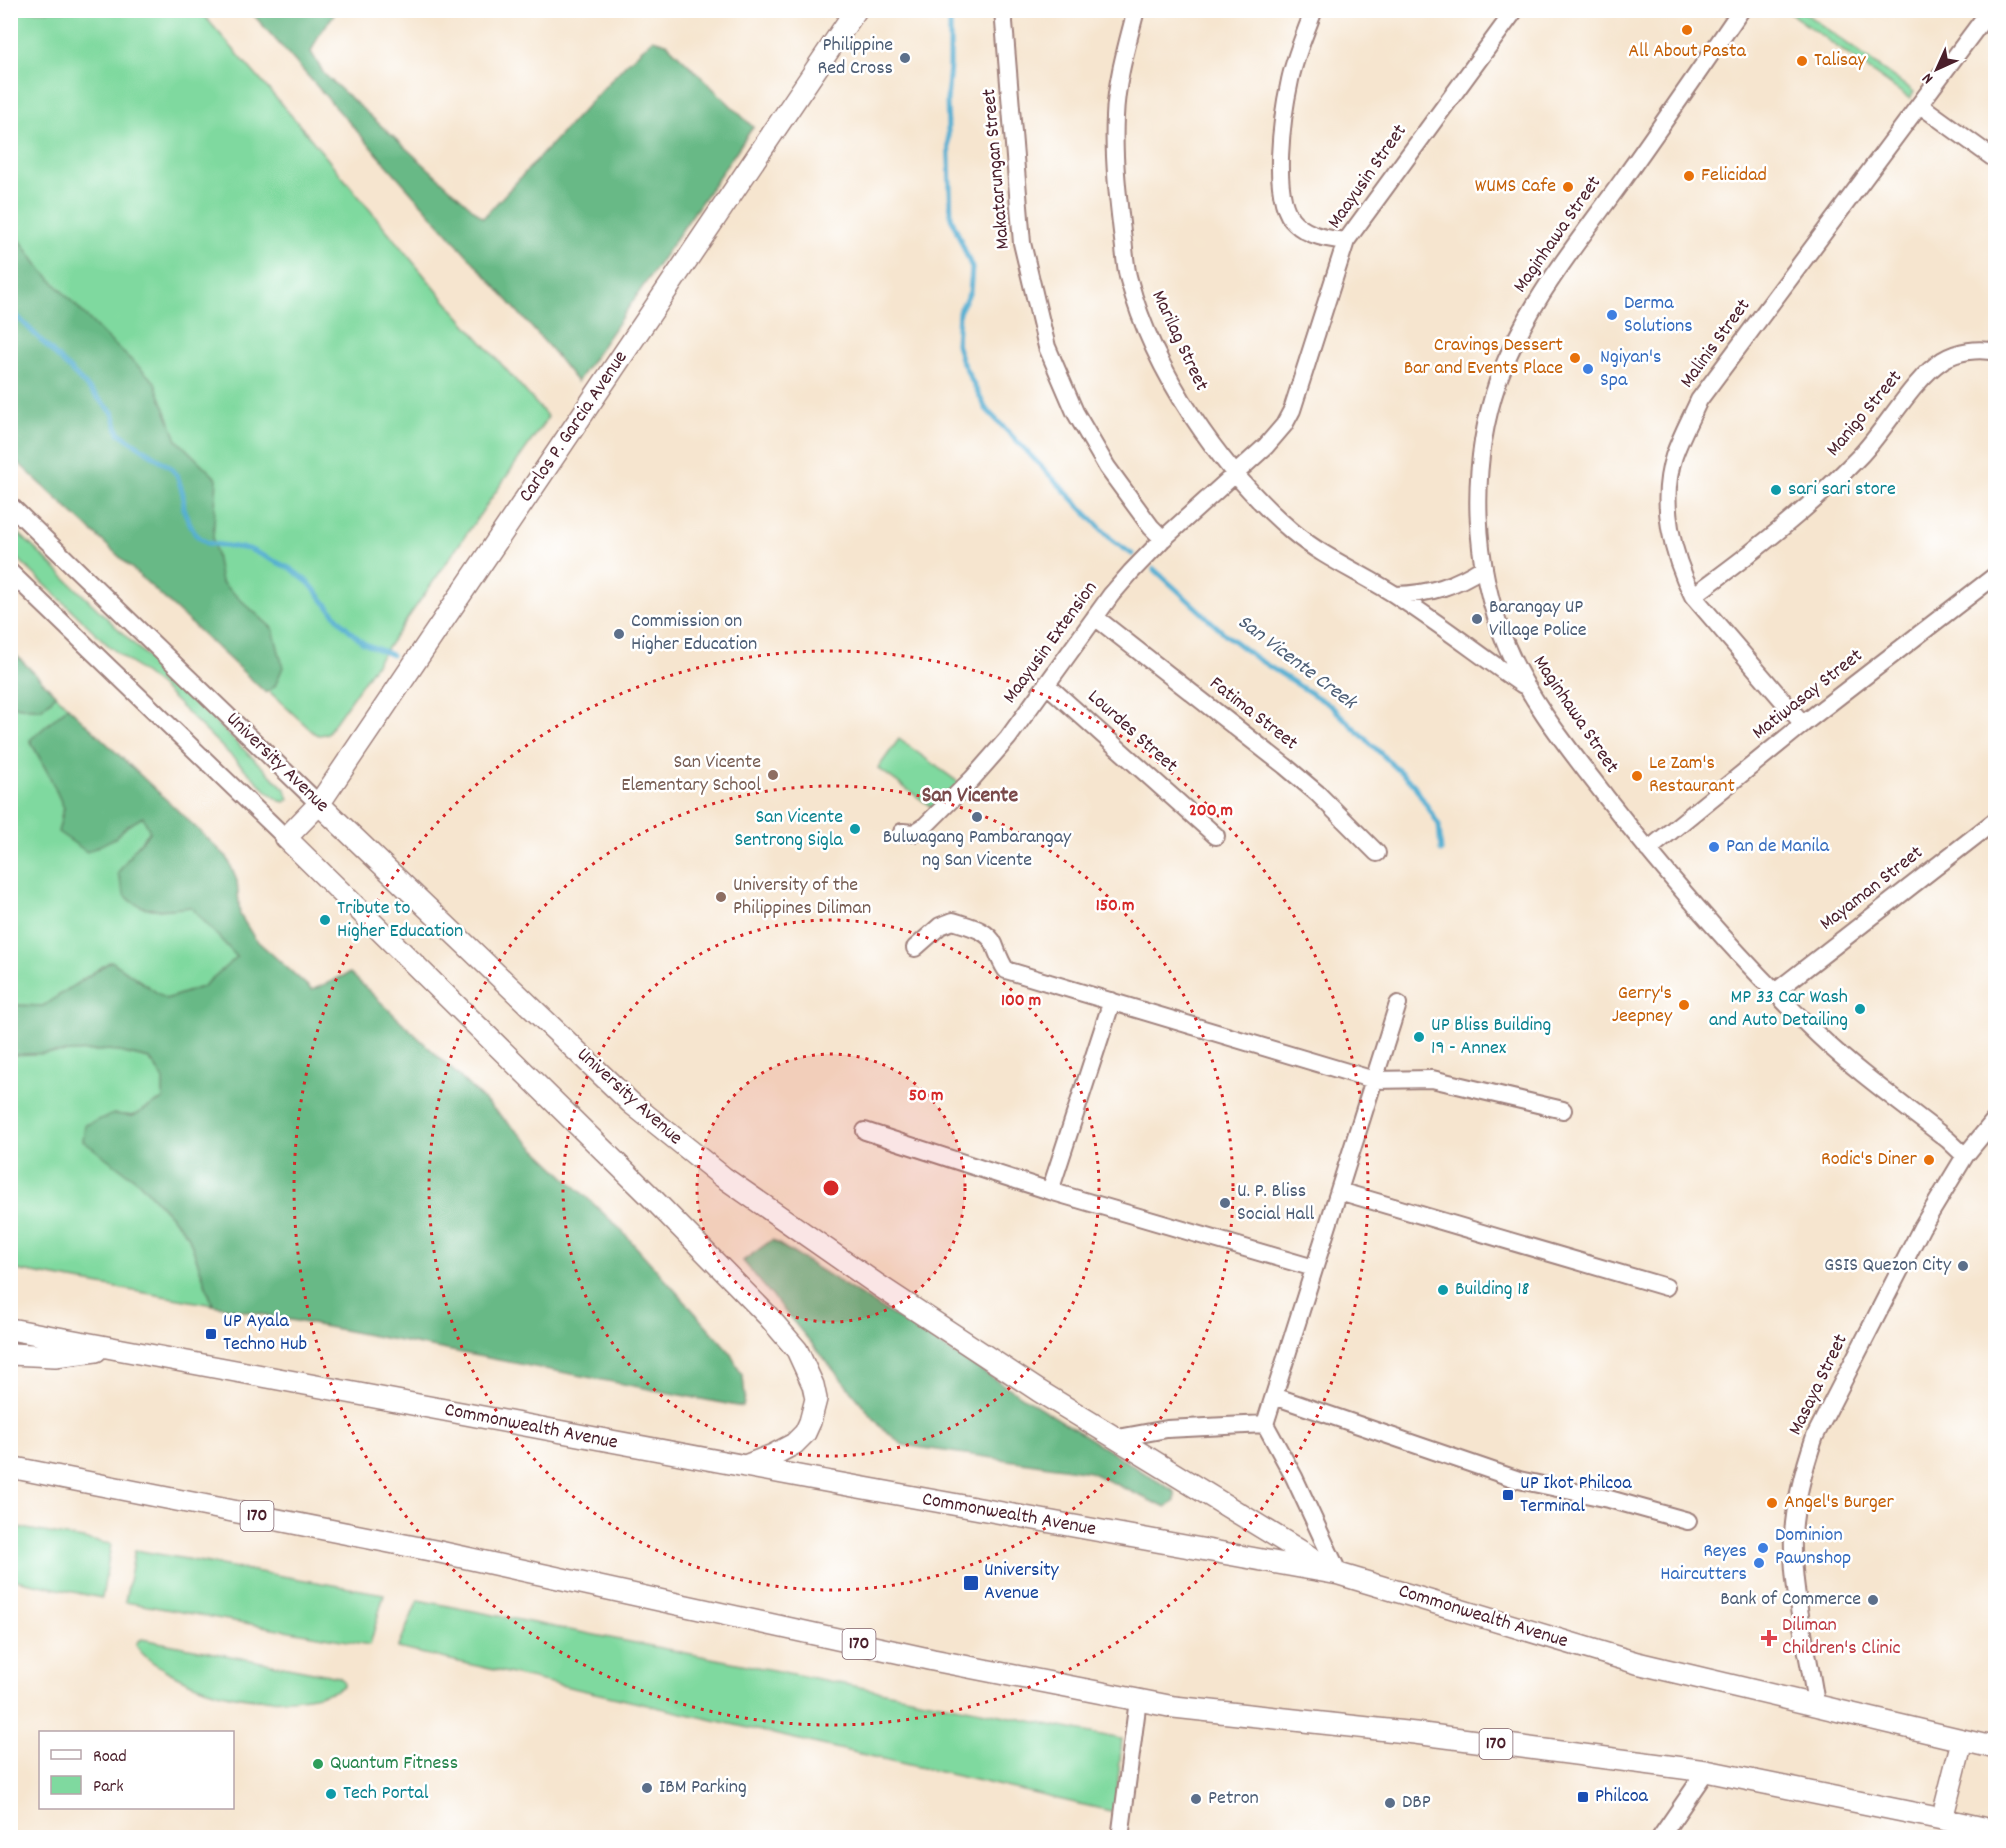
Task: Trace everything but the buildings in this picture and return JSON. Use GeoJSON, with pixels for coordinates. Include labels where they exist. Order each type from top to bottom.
{"type":"FeatureCollection","features":[{"type":"Feature","properties":{"kind":"main road","name":"Carlos P. Garcia Avenue"},"geometry":{"type":"LineString","coordinates":[[286,837],[319,804],[856,10]]}},
{"type":"Feature","properties":{"kind":"main road","name":"University Avenue"},"geometry":{"type":"LineString","coordinates":[[319,804],[631,1103],[688,1150],[878,1285],[1039,1391],[1339,1574]]}},
{"type":"Feature","properties":{"kind":"main road"},"geometry":{"type":"LineString","coordinates":[[286,837],[673,1219],[767,1315],[797,1350],[813,1384],[816,1399],[805,1433],[794,1444],[778,1453],[744,1466]]}},
{"type":"Feature","properties":{"kind":"main road","name":"Commonwealth Avenue"},"geometry":{"type":"LineString","coordinates":[[10,1329],[1339,1574],[1637,1663],[1995,1748]]}},
{"type":"Feature","properties":{"kind":"main road"},"geometry":{"type":"LineString","coordinates":[[10,1354],[55,1356],[118,1348]]}},
{"type":"Feature","properties":{"kind":"main road","name":"170"},"geometry":{"type":"LineString","coordinates":[[10,1467],[435,1551],[933,1660],[1174,1707],[1415,1733],[1706,1771],[1991,1830]]}},
{"type":"Feature","properties":{"kind":"main road"},"geometry":{"type":"LineString","coordinates":[[1942,1819],[1962,1741]]}},
{"type":"Feature","properties":{"kind":"street","name":"Makatarungan Street"},"geometry":{"type":"LineString","coordinates":[[1003,10],[1022,243],[1047,347],[1076,412],[1107,467],[1151,527],[1163,539]]}},
{"type":"Feature","properties":{"kind":"street","name":"Marilag Street"},"geometry":{"type":"LineString","coordinates":[[1136,10],[1124,60],[1115,116],[1117,197],[1128,279],[1145,327],[1166,370],[1197,423],[1234,474],[1293,532],[1336,561],[1396,596],[1526,687]]}},
{"type":"Feature","properties":{"kind":"street"},"geometry":{"type":"LineString","coordinates":[[1314,10],[1290,78],[1281,133],[1280,179],[1283,203],[1294,223],[1313,234],[1346,241]]}},
{"type":"Feature","properties":{"kind":"street","name":"Maayusin Street"},"geometry":{"type":"LineString","coordinates":[[1234,474],[1275,436],[1292,410],[1346,241],[1515,10]]}},
{"type":"Feature","properties":{"kind":"street","name":"Maginhawa Street"},"geometry":{"type":"LineString","coordinates":[[1741,10],[1536,302],[1508,356],[1489,413],[1480,474],[1480,536],[1484,567],[1497,619],[1526,687],[1574,755],[1648,850],[1775,992],[1821,1038],[1965,1156]]}},
{"type":"Feature","properties":{"kind":"street","name":"Malinis Street"},"geometry":{"type":"LineString","coordinates":[[1803,724],[1693,596],[1683,577],[1673,546],[1668,498],[1669,478],[1674,456],[1699,400],[1990,10]]}},
{"type":"Feature","properties":{"kind":"street"},"geometry":{"type":"LineString","coordinates":[[1920,105],[1995,160]]}},
{"type":"Feature","properties":{"kind":"street","name":"Manigo Street"},"geometry":{"type":"LineString","coordinates":[[1693,596],[1770,539],[1826,491],[1872,443],[1921,379],[1943,360],[1964,351],[1995,352]]}},
{"type":"Feature","properties":{"kind":"street","name":"Maayusin Extension"},"geometry":{"type":"LineString","coordinates":[[902,832],[914,833],[925,826],[972,779],[1008,738],[1095,617],[1131,572],[1163,539],[1234,474]]}},
{"type":"Feature","properties":{"kind":"street","name":"University Avenue"},"geometry":{"type":"LineString","coordinates":[[10,505],[319,804]]}},
{"type":"Feature","properties":{"kind":"street"},"geometry":{"type":"LineString","coordinates":[[1396,596],[1442,589],[1464,580],[1484,567]]}},
{"type":"Feature","properties":{"kind":"street"},"geometry":{"type":"LineString","coordinates":[[10,572],[286,837]]}},
{"type":"Feature","properties":{"kind":"street","name":"Matiwasay Street"},"geometry":{"type":"LineString","coordinates":[[1648,850],[1803,724],[1995,575]]}},
{"type":"Feature","properties":{"kind":"street","name":"Fatima Street"},"geometry":{"type":"LineString","coordinates":[[1095,617],[1285,766],[1317,793],[1377,853]]}},
{"type":"Feature","properties":{"kind":"street","name":"Lourdes Street"},"geometry":{"type":"LineString","coordinates":[[1046,684],[1216,836]]}},
{"type":"Feature","properties":{"kind":"street","name":"Mayaman Street"},"geometry":{"type":"LineString","coordinates":[[1775,992],[1995,820]]}},
{"type":"Feature","properties":{"kind":"street"},"geometry":{"type":"LineString","coordinates":[[915,948],[940,926],[953,921],[987,935],[993,941],[999,961],[1006,970],[1374,1080],[1432,1079],[1563,1110]]}},
{"type":"Feature","properties":{"kind":"street"},"geometry":{"type":"LineString","coordinates":[[1050,1191],[1112,1001]]}},
{"type":"Feature","properties":{"kind":"street"},"geometry":{"type":"LineString","coordinates":[[1339,1574],[1294,1477],[1265,1424],[1398,1004]]}},
{"type":"Feature","properties":{"kind":"street","name":"Masaya Street"},"geometry":{"type":"LineString","coordinates":[[1816,1704],[1794,1560],[1797,1500],[1805,1466],[1815,1436],[1922,1227],[1965,1156],[1995,1118]]}},
{"type":"Feature","properties":{"kind":"street"},"geometry":{"type":"LineString","coordinates":[[865,1131],[1050,1191],[1314,1268]]}},
{"type":"Feature","properties":{"kind":"street"},"geometry":{"type":"LineString","coordinates":[[1339,1191],[1666,1287]]}},
{"type":"Feature","properties":{"kind":"street"},"geometry":{"type":"LineString","coordinates":[[1274,1396],[1519,1480],[1609,1499],[1688,1521]]}},
{"type":"Feature","properties":{"kind":"street"},"geometry":{"type":"LineString","coordinates":[[1118,1438],[1167,1429],[1265,1424]]}},
{"type":"Feature","properties":{"kind":"street"},"geometry":{"type":"LineString","coordinates":[[1120,1838],[1138,1700]]}},
{"type":"Feature","properties":{"kind":"street"},"geometry":{"type":"LineString","coordinates":[[1660,1838],[1706,1771]]}},
{"type":"Feature","properties":{"kind":"green space"},"geometry":{"type":"Polygon","coordinates":[[[10,11],[200,11],[297,122],[443,298],[548,417],[327,734],[314,733],[11,453],[10,11]]]}},
{"type":"Feature","properties":{"kind":"green space"},"geometry":{"type":"Polygon","coordinates":[[[250,11],[334,11],[335,13],[319,35],[311,52],[324,74],[483,218],[625,65],[653,39],[666,43],[753,127],[577,382],[550,348],[250,11]]]}},
{"type":"Feature","properties":{"kind":"green space"},"geometry":{"type":"Polygon","coordinates":[[[1787,11],[1802,11],[1914,92],[1910,99],[1787,11]]]}},
{"type":"Feature","properties":{"kind":"green space"},"geometry":{"type":"Polygon","coordinates":[[[11,227],[39,267],[106,337],[154,381],[177,440],[217,479],[213,538],[221,582],[273,629],[283,667],[275,686],[266,693],[11,456],[11,227]]]}},
{"type":"Feature","properties":{"kind":"green space"},"geometry":{"type":"Polygon","coordinates":[[[10,525],[285,789],[289,799],[285,802],[280,801],[268,792],[160,686],[109,646],[11,552],[10,525]]]}},
{"type":"Feature","properties":{"kind":"green space"},"geometry":{"type":"Polygon","coordinates":[[[10,649],[56,695],[41,709],[15,706],[11,701],[10,649]]]}},
{"type":"Feature","properties":{"kind":"green space"},"geometry":{"type":"Polygon","coordinates":[[[56,695],[68,707],[30,741],[64,808],[61,816],[115,838],[127,826],[143,817],[150,831],[134,850],[140,906],[160,910],[191,907],[238,957],[202,987],[166,999],[111,961],[43,1006],[11,1005],[10,701],[15,706],[41,709],[56,695]]]}},
{"type":"Feature","properties":{"kind":"green space"},"geometry":{"type":"Polygon","coordinates":[[[68,707],[227,857],[237,881],[240,915],[255,939],[312,990],[350,973],[621,1230],[729,1351],[743,1377],[745,1396],[743,1407],[213,1305],[188,1235],[139,1182],[83,1141],[85,1125],[114,1114],[133,1116],[163,1099],[163,1078],[150,1059],[111,1050],[11,1055],[11,1005],[43,1006],[111,961],[166,999],[202,987],[237,957],[191,907],[148,908],[140,906],[126,896],[118,873],[150,832],[143,817],[127,826],[115,838],[87,852],[58,832],[64,808],[30,740],[68,707]]]}},
{"type":"Feature","properties":{"kind":"green space"},"geometry":{"type":"Polygon","coordinates":[[[899,739],[962,785],[941,814],[878,768],[899,739]]]}},
{"type":"Feature","properties":{"kind":"green space"},"geometry":{"type":"Polygon","coordinates":[[[111,1050],[149,1059],[164,1078],[163,1099],[133,1116],[114,1114],[83,1140],[139,1182],[188,1235],[213,1305],[11,1269],[11,1055],[111,1050]]]}},
{"type":"Feature","properties":{"kind":"green space"},"geometry":{"type":"Polygon","coordinates":[[[772,1240],[1175,1492],[1175,1501],[1166,1508],[1090,1472],[903,1445],[881,1427],[743,1261],[772,1240]]]}},
{"type":"Feature","properties":{"kind":"green space"},"geometry":{"type":"Polygon","coordinates":[[[10,1526],[111,1544],[102,1598],[11,1579],[10,1526]]]}},
{"type":"Feature","properties":{"kind":"green space"},"geometry":{"type":"Polygon","coordinates":[[[135,1550],[384,1594],[370,1645],[125,1602],[135,1550]]]}},
{"type":"Feature","properties":{"kind":"green space"},"geometry":{"type":"Polygon","coordinates":[[[418,1600],[1122,1739],[1115,1812],[398,1648],[418,1600]]]}},
{"type":"Feature","properties":{"kind":"green space"},"geometry":{"type":"Polygon","coordinates":[[[142,1639],[339,1677],[344,1681],[344,1685],[326,1693],[295,1699],[257,1699],[220,1693],[184,1680],[154,1663],[136,1645],[142,1639]]]}},
{"type":"Feature","properties":{"kind":"waterway","name":"San Vicente Creek"},"geometry":{"type":"LineString","coordinates":[[950,10],[950,65],[947,101],[951,217],[972,268],[970,292],[959,312],[957,344],[961,359],[986,409],[1112,540],[1132,554]]}},
{"type":"Feature","properties":{"kind":"waterway"},"geometry":{"type":"LineString","coordinates":[[10,309],[113,413],[119,433],[170,467],[177,475],[183,494],[184,511],[195,534],[207,543],[249,549],[291,569],[309,583],[342,623],[363,643],[392,655]]}},
{"type":"Feature","properties":{"kind":"waterway","name":"San Vicente Creek"},"geometry":{"type":"LineString","coordinates":[[1154,569],[1225,634],[1256,658],[1331,706],[1414,785],[1439,825],[1441,851]]}},
{"type":"Feature","properties":{"kind":"place","name":"All About Pasta"},"geometry":{"type":"Point","coordinates":[1687,30]}},
{"type":"Feature","properties":{"kind":"place","name":"Philippine Red Cross"},"geometry":{"type":"Point","coordinates":[905,58]}},
{"type":"Feature","properties":{"kind":"place","name":"Talisay"},"geometry":{"type":"Point","coordinates":[1802,61]}},
{"type":"Feature","properties":{"kind":"place","name":"Felicidad"},"geometry":{"type":"Point","coordinates":[1689,176]}},
{"type":"Feature","properties":{"kind":"place","name":"WUMS Cafe"},"geometry":{"type":"Point","coordinates":[1568,187]}},
{"type":"Feature","properties":{"kind":"place","name":"Derma Solutions"},"geometry":{"type":"Point","coordinates":[1612,315]}},
{"type":"Feature","properties":{"kind":"place","name":"Cravings Dessert Bar and Events Place"},"geometry":{"type":"Point","coordinates":[1575,358]}},
{"type":"Feature","properties":{"kind":"place","name":"Ngiyan's Spa"},"geometry":{"type":"Point","coordinates":[1588,369]}},
{"type":"Feature","properties":{"kind":"place","name":"sari sari store"},"geometry":{"type":"Point","coordinates":[1776,490]}},
{"type":"Feature","properties":{"kind":"place","name":"Barangay UP Village Police"},"geometry":{"type":"Point","coordinates":[1477,619]}},
{"type":"Feature","properties":{"kind":"place","name":"Commission on Higher Education"},"geometry":{"type":"Point","coordinates":[619,634]}},
{"type":"Feature","properties":{"kind":"place","name":"San Vicente Elementary School"},"geometry":{"type":"Point","coordinates":[773,775]}},
{"type":"Feature","properties":{"kind":"place","name":"Le Zam's Restaurant"},"geometry":{"type":"Point","coordinates":[1637,776]}},
{"type":"Feature","properties":{"kind":"place","name":"Bulwagang Pambarangay ng San Vicente"},"geometry":{"type":"Point","coordinates":[977,817]}},
{"type":"Feature","properties":{"kind":"place","name":"San Vicente Sentrong Sigla"},"geometry":{"type":"Point","coordinates":[855,829]}},
{"type":"Feature","properties":{"kind":"place","name":"Pan de Manila"},"geometry":{"type":"Point","coordinates":[1714,847]}},
{"type":"Feature","properties":{"kind":"place","name":"University of the Philippines Diliman"},"geometry":{"type":"Point","coordinates":[721,897]}},
{"type":"Feature","properties":{"kind":"place","name":"Tribute to Higher Education"},"geometry":{"type":"Point","coordinates":[325,920]}},
{"type":"Feature","properties":{"kind":"place","name":"Gerry's Jeepney"},"geometry":{"type":"Point","coordinates":[1684,1005]}},
{"type":"Feature","properties":{"kind":"place","name":"MP 33 Car Wash and Auto Detailing"},"geometry":{"type":"Point","coordinates":[1860,1009]}},
{"type":"Feature","properties":{"kind":"place","name":"UP Bliss Building 19 - Annex"},"geometry":{"type":"Point","coordinates":[1419,1037]}},
{"type":"Feature","properties":{"kind":"place","name":"Rodic's Diner"},"geometry":{"type":"Point","coordinates":[1929,1160]}},
{"type":"Feature","properties":{"kind":"place","name":"U. P. Bliss Social Hall"},"geometry":{"type":"Point","coordinates":[1225,1203]}},
{"type":"Feature","properties":{"kind":"place","name":"GSIS Quezon City"},"geometry":{"type":"Point","coordinates":[1963,1266]}},
{"type":"Feature","properties":{"kind":"place","name":"Building 18"},"geometry":{"type":"Point","coordinates":[1443,1290]}},
{"type":"Feature","properties":{"kind":"place","name":"UP Ayala Techno Hub"},"geometry":{"type":"Point","coordinates":[211,1334]}},
{"type":"Feature","properties":{"kind":"place","name":"UP Ikot Philcoa Terminal"},"geometry":{"type":"Point","coordinates":[1508,1495]}},
{"type":"Feature","properties":{"kind":"place","name":"Angel's Burger"},"geometry":{"type":"Point","coordinates":[1772,1503]}},
{"type":"Feature","properties":{"kind":"place","name":"Dominion Pawnshop"},"geometry":{"type":"Point","coordinates":[1763,1548]}},
{"type":"Feature","properties":{"kind":"place","name":"Reyes Haircutters"},"geometry":{"type":"Point","coordinates":[1759,1563]}},
{"type":"Feature","properties":{"kind":"place","name":"University Avenue"},"geometry":{"type":"Point","coordinates":[971,1583]}},
{"type":"Feature","properties":{"kind":"place","name":"Bank of Commerce"},"geometry":{"type":"Point","coordinates":[1873,1600]}},
{"type":"Feature","properties":{"kind":"place","name":"Diliman Children's Clinic"},"geometry":{"type":"Point","coordinates":[1769,1638]}},
{"type":"Feature","properties":{"kind":"place","name":"Quantum Fitness"},"geometry":{"type":"Point","coordinates":[318,1764]}},
{"type":"Feature","properties":{"kind":"place","name":"IBM Parking"},"geometry":{"type":"Point","coordinates":[647,1788]}},
{"type":"Feature","properties":{"kind":"place","name":"Tech Portal"},"geometry":{"type":"Point","coordinates":[331,1794]}},
{"type":"Feature","properties":{"kind":"place","name":"Philcoa"},"geometry":{"type":"Point","coordinates":[1583,1797]}},
{"type":"Feature","properties":{"kind":"place","name":"Petron"},"geometry":{"type":"Point","coordinates":[1196,1799]}},
{"type":"Feature","properties":{"kind":"place","name":"DBP"},"geometry":{"type":"Point","coordinates":[1390,1803]}},
{"type":"Feature","properties":{"kind":"district","name":"San Vicente"},"geometry":{"type":"Point","coordinates":[970,796]}}]}
